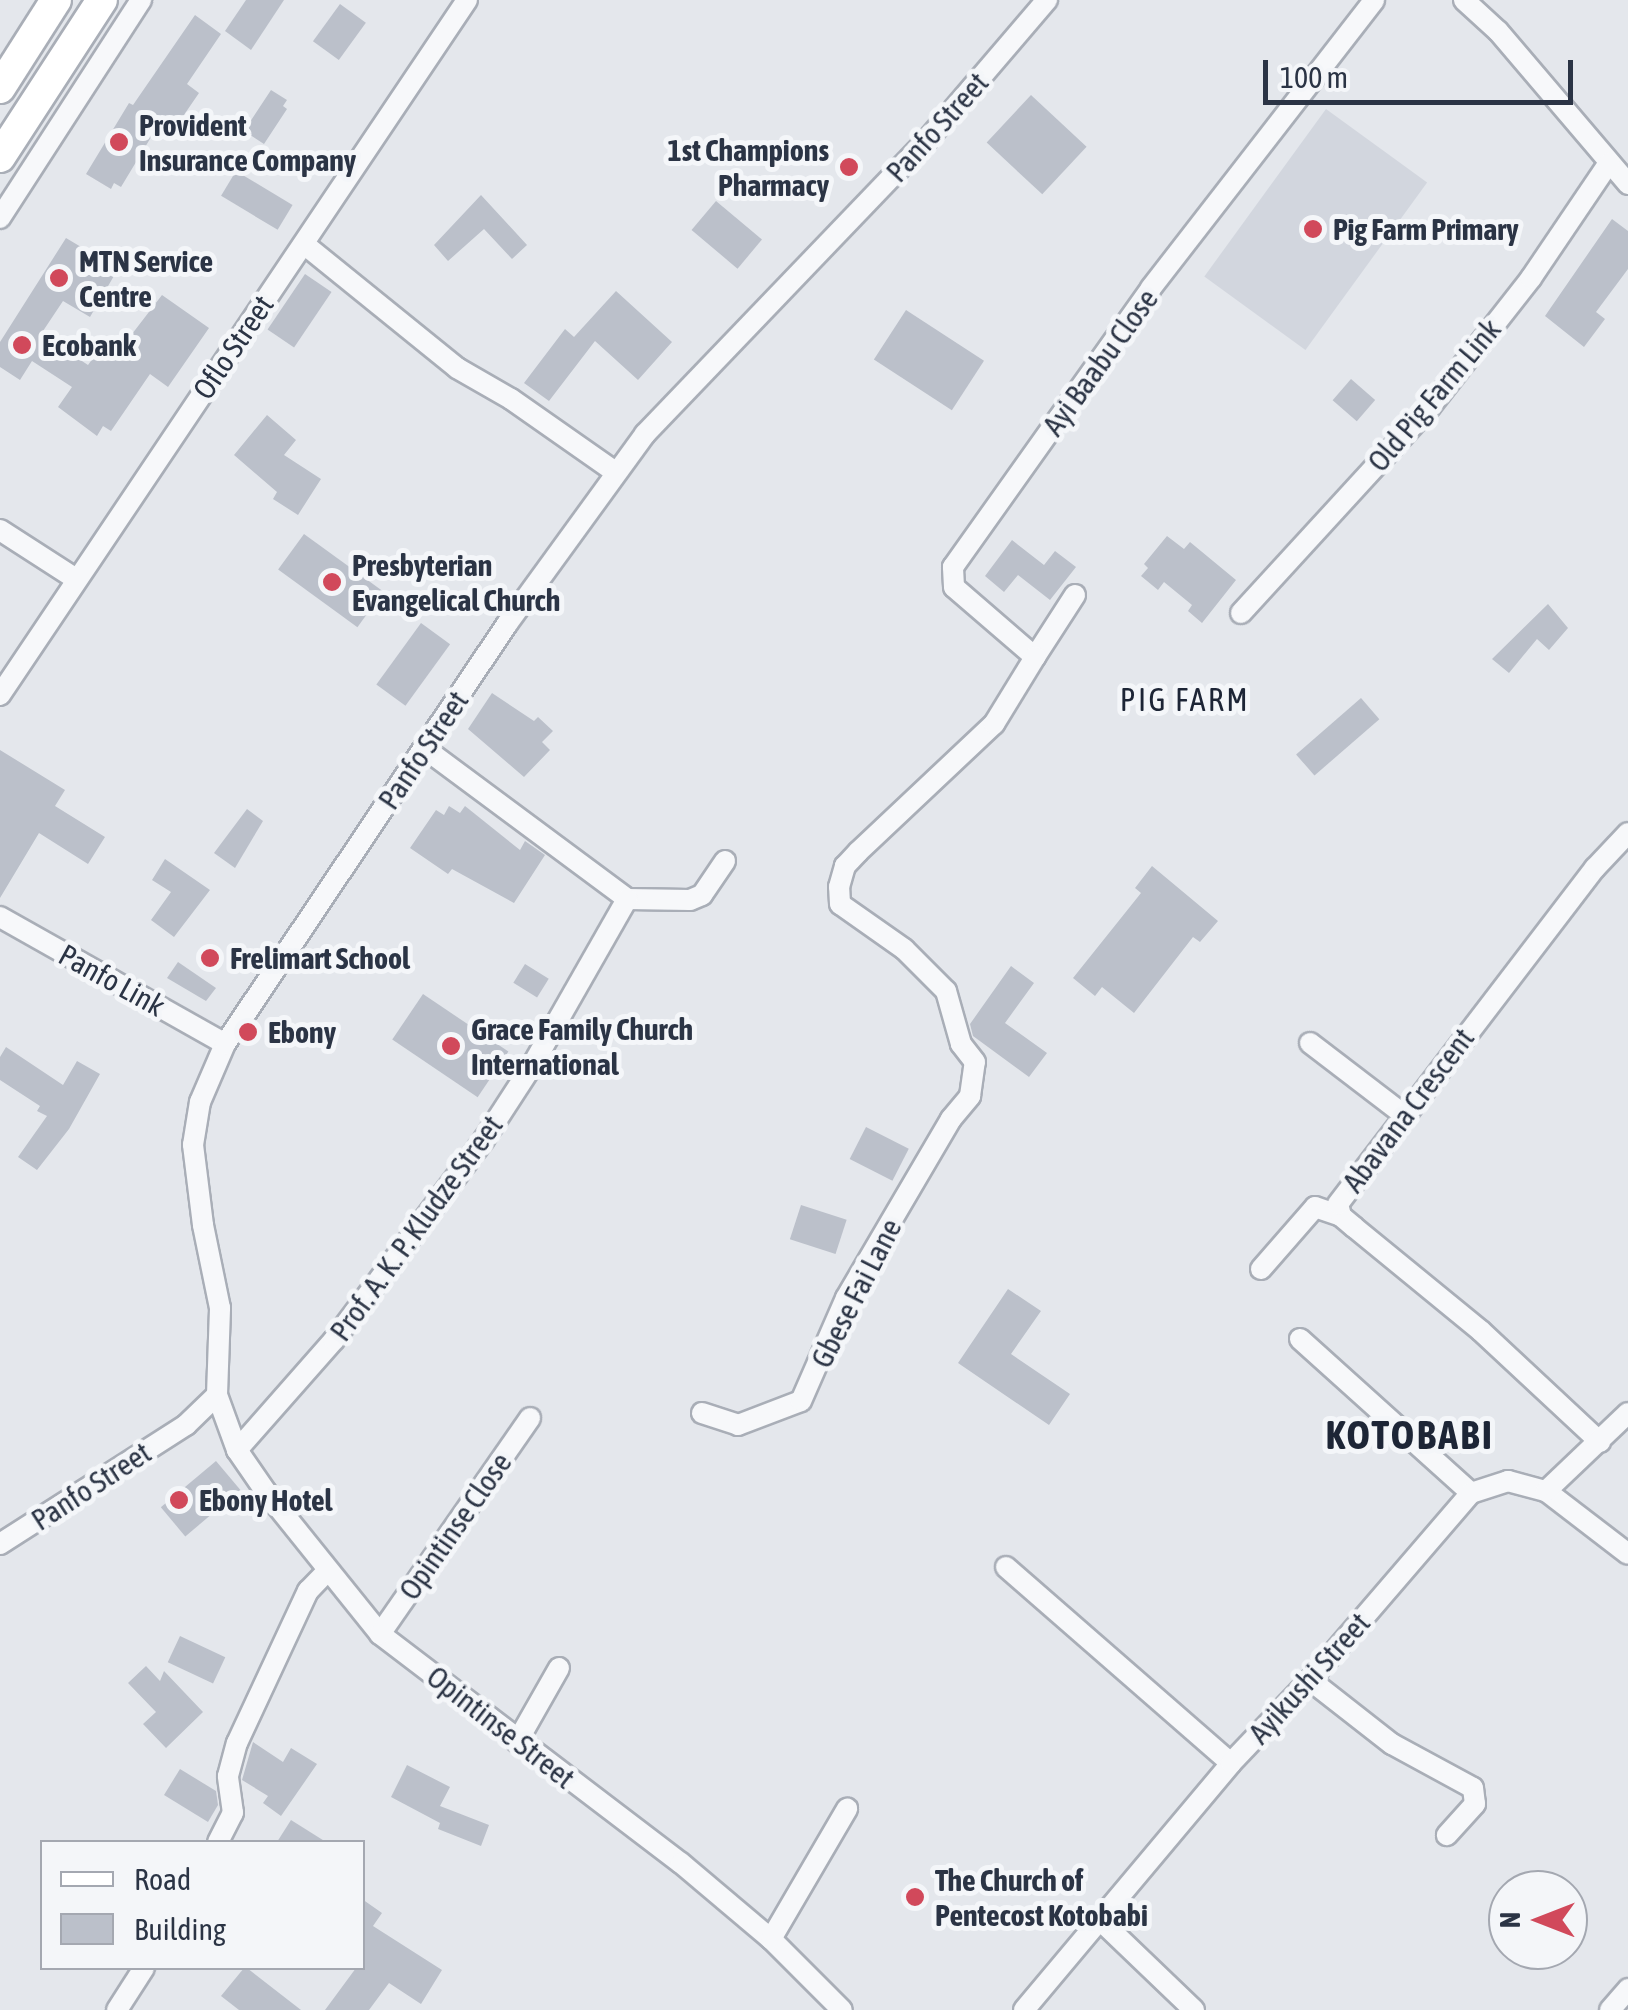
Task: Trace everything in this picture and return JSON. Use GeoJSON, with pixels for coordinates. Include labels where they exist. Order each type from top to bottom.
{"type":"FeatureCollection","features":[{"type":"Feature","properties":{"kind":"main road"},"geometry":{"type":"LineString","coordinates":[[0,88],[56,0]]}},
{"type":"Feature","properties":{"kind":"main road"},"geometry":{"type":"LineString","coordinates":[[0,158],[102,0]]}},
{"type":"Feature","properties":{"kind":"street"},"geometry":{"type":"LineString","coordinates":[[0,218],[142,0]]}},
{"type":"Feature","properties":{"kind":"street","name":"Oflo Street"},"geometry":{"type":"LineString","coordinates":[[0,694],[468,0]]}},
{"type":"Feature","properties":{"kind":"street","name":"Panfo Street"},"geometry":{"type":"LineString","coordinates":[[0,1544],[186,1425],[217,1395],[220,1308],[202,1224],[193,1145],[200,1102],[225,1044],[614,471],[734,338],[787,290],[928,138],[1047,0]]}},
{"type":"Feature","properties":{"kind":"street","name":"Ayi Baabu Close"},"geometry":{"type":"LineString","coordinates":[[1034,658],[954,588],[953,568],[1151,288],[1374,0]]}},
{"type":"Feature","properties":{"kind":"street"},"geometry":{"type":"LineString","coordinates":[[1473,3],[1628,184]]}},
{"type":"Feature","properties":{"kind":"street","name":"Old Pig Farm Link"},"geometry":{"type":"LineString","coordinates":[[1240,613],[1430,406],[1531,278],[1609,162]]}},
{"type":"Feature","properties":{"kind":"street"},"geometry":{"type":"LineString","coordinates":[[304,244],[457,368],[512,399],[614,471]]}},
{"type":"Feature","properties":{"kind":"street"},"geometry":{"type":"LineString","coordinates":[[0,530],[76,579]]}},
{"type":"Feature","properties":{"kind":"street"},"geometry":{"type":"LineString","coordinates":[[1034,658],[1075,595]]}},
{"type":"Feature","properties":{"kind":"street","name":"Gbese Fai Lane"},"geometry":{"type":"LineString","coordinates":[[702,1413],[738,1425],[801,1401],[846,1298],[950,1119],[970,1096],[975,1062],[960,1044],[946,991],[904,949],[840,904],[839,887],[845,866],[858,852],[994,724],[1034,658]]}},
{"type":"Feature","properties":{"kind":"street"},"geometry":{"type":"LineString","coordinates":[[424,748],[627,899],[690,900],[702,895],[725,862]]}},
{"type":"Feature","properties":{"kind":"street","name":"Abavana Crescent"},"geometry":{"type":"LineString","coordinates":[[1600,1442],[1480,1331],[1341,1216],[1338,1204],[1403,1114],[1595,868],[1628,834]]}},
{"type":"Feature","properties":{"kind":"street","name":"Prof. A. K. P. Kludze Street"},"geometry":{"type":"LineString","coordinates":[[237,1450],[334,1340],[483,1141],[533,1064],[627,899]]}},
{"type":"Feature","properties":{"kind":"street","name":"Panfo Link"},"geometry":{"type":"LineString","coordinates":[[0,917],[225,1044]]}},
{"type":"Feature","properties":{"kind":"street"},"geometry":{"type":"LineString","coordinates":[[1310,1043],[1403,1114]]}},
{"type":"Feature","properties":{"kind":"street"},"geometry":{"type":"LineString","coordinates":[[1261,1269],[1315,1207],[1341,1216]]}},
{"type":"Feature","properties":{"kind":"street"},"geometry":{"type":"LineString","coordinates":[[1300,1339],[1470,1493],[1508,1481],[1546,1491],[1628,1554]]}},
{"type":"Feature","properties":{"kind":"street","name":"Opintinse Street"},"geometry":{"type":"LineString","coordinates":[[217,1395],[237,1450],[327,1571],[380,1634],[516,1742],[681,1863],[772,1939],[842,2010]]}},
{"type":"Feature","properties":{"kind":"street"},"geometry":{"type":"LineString","coordinates":[[1546,1491],[1628,1413]]}},
{"type":"Feature","properties":{"kind":"street","name":"Opintinse Close"},"geometry":{"type":"LineString","coordinates":[[380,1634],[530,1418]]}},
{"type":"Feature","properties":{"kind":"street","name":"Ayikushi Street"},"geometry":{"type":"LineString","coordinates":[[1024,2010],[1230,1763],[1310,1680],[1470,1493]]}},
{"type":"Feature","properties":{"kind":"street"},"geometry":{"type":"LineString","coordinates":[[1006,1568],[1230,1763]]}},
{"type":"Feature","properties":{"kind":"street"},"geometry":{"type":"LineString","coordinates":[[219,1840],[233,1813],[228,1776],[236,1743],[264,1693],[306,1595],[327,1571]]}},
{"type":"Feature","properties":{"kind":"street"},"geometry":{"type":"LineString","coordinates":[[516,1742],[559,1668]]}},
{"type":"Feature","properties":{"kind":"street"},"geometry":{"type":"LineString","coordinates":[[1310,1680],[1392,1744],[1473,1788],[1475,1804],[1447,1835]]}},
{"type":"Feature","properties":{"kind":"street"},"geometry":{"type":"LineString","coordinates":[[772,1939],[847,1809]]}},
{"type":"Feature","properties":{"kind":"street"},"geometry":{"type":"LineString","coordinates":[[1098,1918],[1194,2010]]}},
{"type":"Feature","properties":{"kind":"street"},"geometry":{"type":"LineString","coordinates":[[116,2010],[143,1970]]}},
{"type":"Feature","properties":{"kind":"street"},"geometry":{"type":"LineString","coordinates":[[1610,2010],[1628,1989]]}},
{"type":"Feature","properties":{"kind":"shaded area","name":"Pig Farm Primary"},"geometry":{"type":"Polygon","coordinates":[[[1326,109],[1427,182],[1305,350],[1204,276],[1326,109]]]}},
{"type":"Feature","properties":{"kind":"building"},"geometry":{"type":"Polygon","coordinates":[[[246,0],[284,0],[251,50],[225,31],[246,0]]]}},
{"type":"Feature","properties":{"kind":"building"},"geometry":{"type":"Polygon","coordinates":[[[340,4],[366,23],[339,60],[313,41],[340,4]]]}},
{"type":"Feature","properties":{"kind":"building"},"geometry":{"type":"Polygon","coordinates":[[[195,15],[221,34],[187,84],[199,93],[175,128],[162,119],[121,187],[114,183],[111,189],[86,174],[129,103],[133,105],[195,15]]]}},
{"type":"Feature","properties":{"kind":"building"},"geometry":{"type":"Polygon","coordinates":[[[271,90],[287,100],[283,106],[287,109],[264,144],[244,131],[271,90]]]}},
{"type":"Feature","properties":{"kind":"building"},"geometry":{"type":"Polygon","coordinates":[[[1031,95],[1087,147],[1042,194],[987,143],[1031,95]]]}},
{"type":"Feature","properties":{"kind":"building"},"geometry":{"type":"Polygon","coordinates":[[[236,171],[293,205],[278,230],[221,196],[236,171]]]}},
{"type":"Feature","properties":{"kind":"building"},"geometry":{"type":"Polygon","coordinates":[[[481,195],[527,245],[512,259],[484,229],[448,261],[434,245],[481,195]]]}},
{"type":"Feature","properties":{"kind":"building"},"geometry":{"type":"Polygon","coordinates":[[[716,201],[762,240],[738,269],[692,230],[716,201]]]}},
{"type":"Feature","properties":{"kind":"building"},"geometry":{"type":"Polygon","coordinates":[[[1612,219],[1628,231],[1628,269],[1596,312],[1605,319],[1584,347],[1545,316],[1612,219]]]}},
{"type":"Feature","properties":{"kind":"building"},"geometry":{"type":"Polygon","coordinates":[[[66,238],[118,269],[90,317],[63,301],[41,334],[88,365],[99,350],[112,360],[162,295],[209,328],[168,387],[150,374],[111,431],[103,426],[97,436],[58,407],[72,387],[32,361],[20,380],[0,367],[0,342],[66,238]]]}},
{"type":"Feature","properties":{"kind":"building"},"geometry":{"type":"Polygon","coordinates":[[[305,274],[332,292],[294,347],[268,330],[305,274]]]}},
{"type":"Feature","properties":{"kind":"building"},"geometry":{"type":"Polygon","coordinates":[[[616,291],[672,342],[638,380],[595,341],[549,401],[524,383],[565,329],[574,337],[616,291]]]}},
{"type":"Feature","properties":{"kind":"building"},"geometry":{"type":"Polygon","coordinates":[[[906,310],[984,361],[952,410],[874,359],[906,310]]]}},
{"type":"Feature","properties":{"kind":"building"},"geometry":{"type":"Polygon","coordinates":[[[1351,379],[1375,400],[1357,421],[1333,400],[1351,379]]]}},
{"type":"Feature","properties":{"kind":"building"},"geometry":{"type":"Polygon","coordinates":[[[267,415],[296,440],[284,455],[321,479],[298,515],[273,499],[277,492],[234,455],[267,415]]]}},
{"type":"Feature","properties":{"kind":"building"},"geometry":{"type":"Polygon","coordinates":[[[304,534],[383,592],[357,627],[278,570],[304,534]]]}},
{"type":"Feature","properties":{"kind":"building"},"geometry":{"type":"Polygon","coordinates":[[[1167,536],[1184,549],[1190,542],[1236,580],[1202,623],[1188,611],[1192,605],[1164,582],[1158,590],[1141,576],[1148,568],[1144,564],[1167,536]]]}},
{"type":"Feature","properties":{"kind":"building"},"geometry":{"type":"Polygon","coordinates":[[[1012,540],[1044,565],[1055,551],[1076,567],[1050,600],[1018,575],[1004,592],[985,576],[1012,540]]]}},
{"type":"Feature","properties":{"kind":"building"},"geometry":{"type":"Polygon","coordinates":[[[1548,604],[1568,628],[1549,650],[1537,639],[1509,673],[1492,659],[1548,604]]]}},
{"type":"Feature","properties":{"kind":"building"},"geometry":{"type":"Polygon","coordinates":[[[421,623],[450,644],[405,706],[376,684],[421,623]]]}},
{"type":"Feature","properties":{"kind":"building"},"geometry":{"type":"Polygon","coordinates":[[[492,693],[534,721],[538,717],[553,731],[542,742],[550,750],[524,777],[468,729],[492,693]]]}},
{"type":"Feature","properties":{"kind":"building"},"geometry":{"type":"Polygon","coordinates":[[[1361,698],[1379,719],[1314,776],[1296,754],[1361,698]]]}},
{"type":"Feature","properties":{"kind":"building"},"geometry":{"type":"Polygon","coordinates":[[[0,750],[65,790],[55,806],[105,837],[88,864],[39,833],[0,898],[0,750]]]}},
{"type":"Feature","properties":{"kind":"building"},"geometry":{"type":"Polygon","coordinates":[[[449,806],[460,813],[465,806],[520,850],[525,841],[545,855],[514,903],[452,869],[448,874],[410,848],[436,810],[444,815],[449,806]]]}},
{"type":"Feature","properties":{"kind":"building"},"geometry":{"type":"Polygon","coordinates":[[[247,809],[263,821],[235,868],[214,853],[247,809]]]}},
{"type":"Feature","properties":{"kind":"building"},"geometry":{"type":"Polygon","coordinates":[[[165,859],[210,890],[174,937],[151,920],[171,892],[152,880],[165,859]]]}},
{"type":"Feature","properties":{"kind":"building"},"geometry":{"type":"Polygon","coordinates":[[[1152,866],[1218,921],[1200,942],[1193,937],[1134,1013],[1102,987],[1095,996],[1073,978],[1141,893],[1135,888],[1152,866]]]}},
{"type":"Feature","properties":{"kind":"building"},"geometry":{"type":"Polygon","coordinates":[[[178,962],[216,988],[206,1001],[167,978],[178,962]]]}},
{"type":"Feature","properties":{"kind":"building"},"geometry":{"type":"Polygon","coordinates":[[[525,964],[549,979],[537,997],[513,983],[525,964]]]}},
{"type":"Feature","properties":{"kind":"building"},"geometry":{"type":"Polygon","coordinates":[[[1011,966],[1034,983],[1005,1023],[1047,1053],[1029,1077],[973,1036],[970,1024],[1011,966]]]}},
{"type":"Feature","properties":{"kind":"building"},"geometry":{"type":"Polygon","coordinates":[[[423,994],[508,1052],[478,1097],[392,1040],[423,994]]]}},
{"type":"Feature","properties":{"kind":"building"},"geometry":{"type":"Polygon","coordinates":[[[6,1047],[63,1085],[77,1061],[100,1074],[69,1129],[37,1170],[18,1157],[47,1116],[37,1111],[40,1106],[0,1080],[0,1057],[6,1047]]]}},
{"type":"Feature","properties":{"kind":"building"},"geometry":{"type":"Polygon","coordinates":[[[866,1127],[909,1149],[892,1181],[850,1159],[866,1127]]]}},
{"type":"Feature","properties":{"kind":"building"},"geometry":{"type":"Polygon","coordinates":[[[801,1205],[847,1220],[836,1254],[790,1239],[801,1205]]]}},
{"type":"Feature","properties":{"kind":"building"},"geometry":{"type":"Polygon","coordinates":[[[1008,1289],[1041,1311],[1011,1354],[1070,1394],[1049,1425],[958,1363],[1008,1289]]]}},
{"type":"Feature","properties":{"kind":"building"},"geometry":{"type":"Polygon","coordinates":[[[216,1461],[240,1490],[185,1536],[161,1507],[216,1461]]]}},
{"type":"Feature","properties":{"kind":"building"},"geometry":{"type":"Polygon","coordinates":[[[180,1636],[225,1657],[213,1683],[168,1662],[180,1636]]]}},
{"type":"Feature","properties":{"kind":"building"},"geometry":{"type":"Polygon","coordinates":[[[146,1666],[160,1681],[164,1671],[203,1712],[166,1748],[143,1724],[156,1712],[128,1683],[146,1666]]]}},
{"type":"Feature","properties":{"kind":"building"},"geometry":{"type":"Polygon","coordinates":[[[253,1742],[283,1762],[291,1748],[317,1764],[281,1816],[263,1803],[268,1796],[242,1780],[253,1742]]]}},
{"type":"Feature","properties":{"kind":"building"},"geometry":{"type":"Polygon","coordinates":[[[407,1765],[450,1787],[440,1806],[489,1825],[481,1846],[438,1829],[440,1823],[391,1797],[407,1765]]]}},
{"type":"Feature","properties":{"kind":"building"},"geometry":{"type":"Polygon","coordinates":[[[180,1769],[216,1791],[218,1805],[208,1822],[164,1795],[180,1769]]]}},
{"type":"Feature","properties":{"kind":"building"},"geometry":{"type":"Polygon","coordinates":[[[291,1820],[323,1840],[278,1840],[291,1820]]]}},
{"type":"Feature","properties":{"kind":"building"},"geometry":{"type":"Polygon","coordinates":[[[365,1901],[382,1913],[373,1926],[442,1970],[421,2004],[389,1983],[369,2010],[325,2010],[355,1970],[365,1970],[365,1901]]]}},
{"type":"Feature","properties":{"kind":"building"},"geometry":{"type":"Polygon","coordinates":[[[242,1970],[250,1970],[301,2010],[239,2010],[221,1996],[242,1970]]]}},
{"type":"Feature","properties":{"kind":"place","name":"Provident Insurance Company"},"geometry":{"type":"Point","coordinates":[119,142]}},
{"type":"Feature","properties":{"kind":"place","name":"1st Champions Pharmacy"},"geometry":{"type":"Point","coordinates":[849,167]}},
{"type":"Feature","properties":{"kind":"place","name":"Pig Farm Primary"},"geometry":{"type":"Point","coordinates":[1313,229]}},
{"type":"Feature","properties":{"kind":"place","name":"MTN Service Centre"},"geometry":{"type":"Point","coordinates":[59,278]}},
{"type":"Feature","properties":{"kind":"place","name":"Ecobank"},"geometry":{"type":"Point","coordinates":[22,345]}},
{"type":"Feature","properties":{"kind":"place","name":"Presbyterian Evangelical Church"},"geometry":{"type":"Point","coordinates":[332,582]}},
{"type":"Feature","properties":{"kind":"place","name":"Frelimart School"},"geometry":{"type":"Point","coordinates":[210,958]}},
{"type":"Feature","properties":{"kind":"place","name":"Ebony"},"geometry":{"type":"Point","coordinates":[248,1032]}},
{"type":"Feature","properties":{"kind":"place","name":"Grace Family Church International"},"geometry":{"type":"Point","coordinates":[451,1046]}},
{"type":"Feature","properties":{"kind":"place","name":"Ebony Hotel"},"geometry":{"type":"Point","coordinates":[179,1500]}},
{"type":"Feature","properties":{"kind":"place","name":"The Church of Pentecost Kotobabi"},"geometry":{"type":"Point","coordinates":[915,1897]}},
{"type":"Feature","properties":{"kind":"district","name":"PIG FARM"},"geometry":{"type":"Point","coordinates":[1185,700]}},
{"type":"Feature","properties":{"kind":"district","name":"KOTOBABI"},"geometry":{"type":"Point","coordinates":[1410,1435]}}]}
